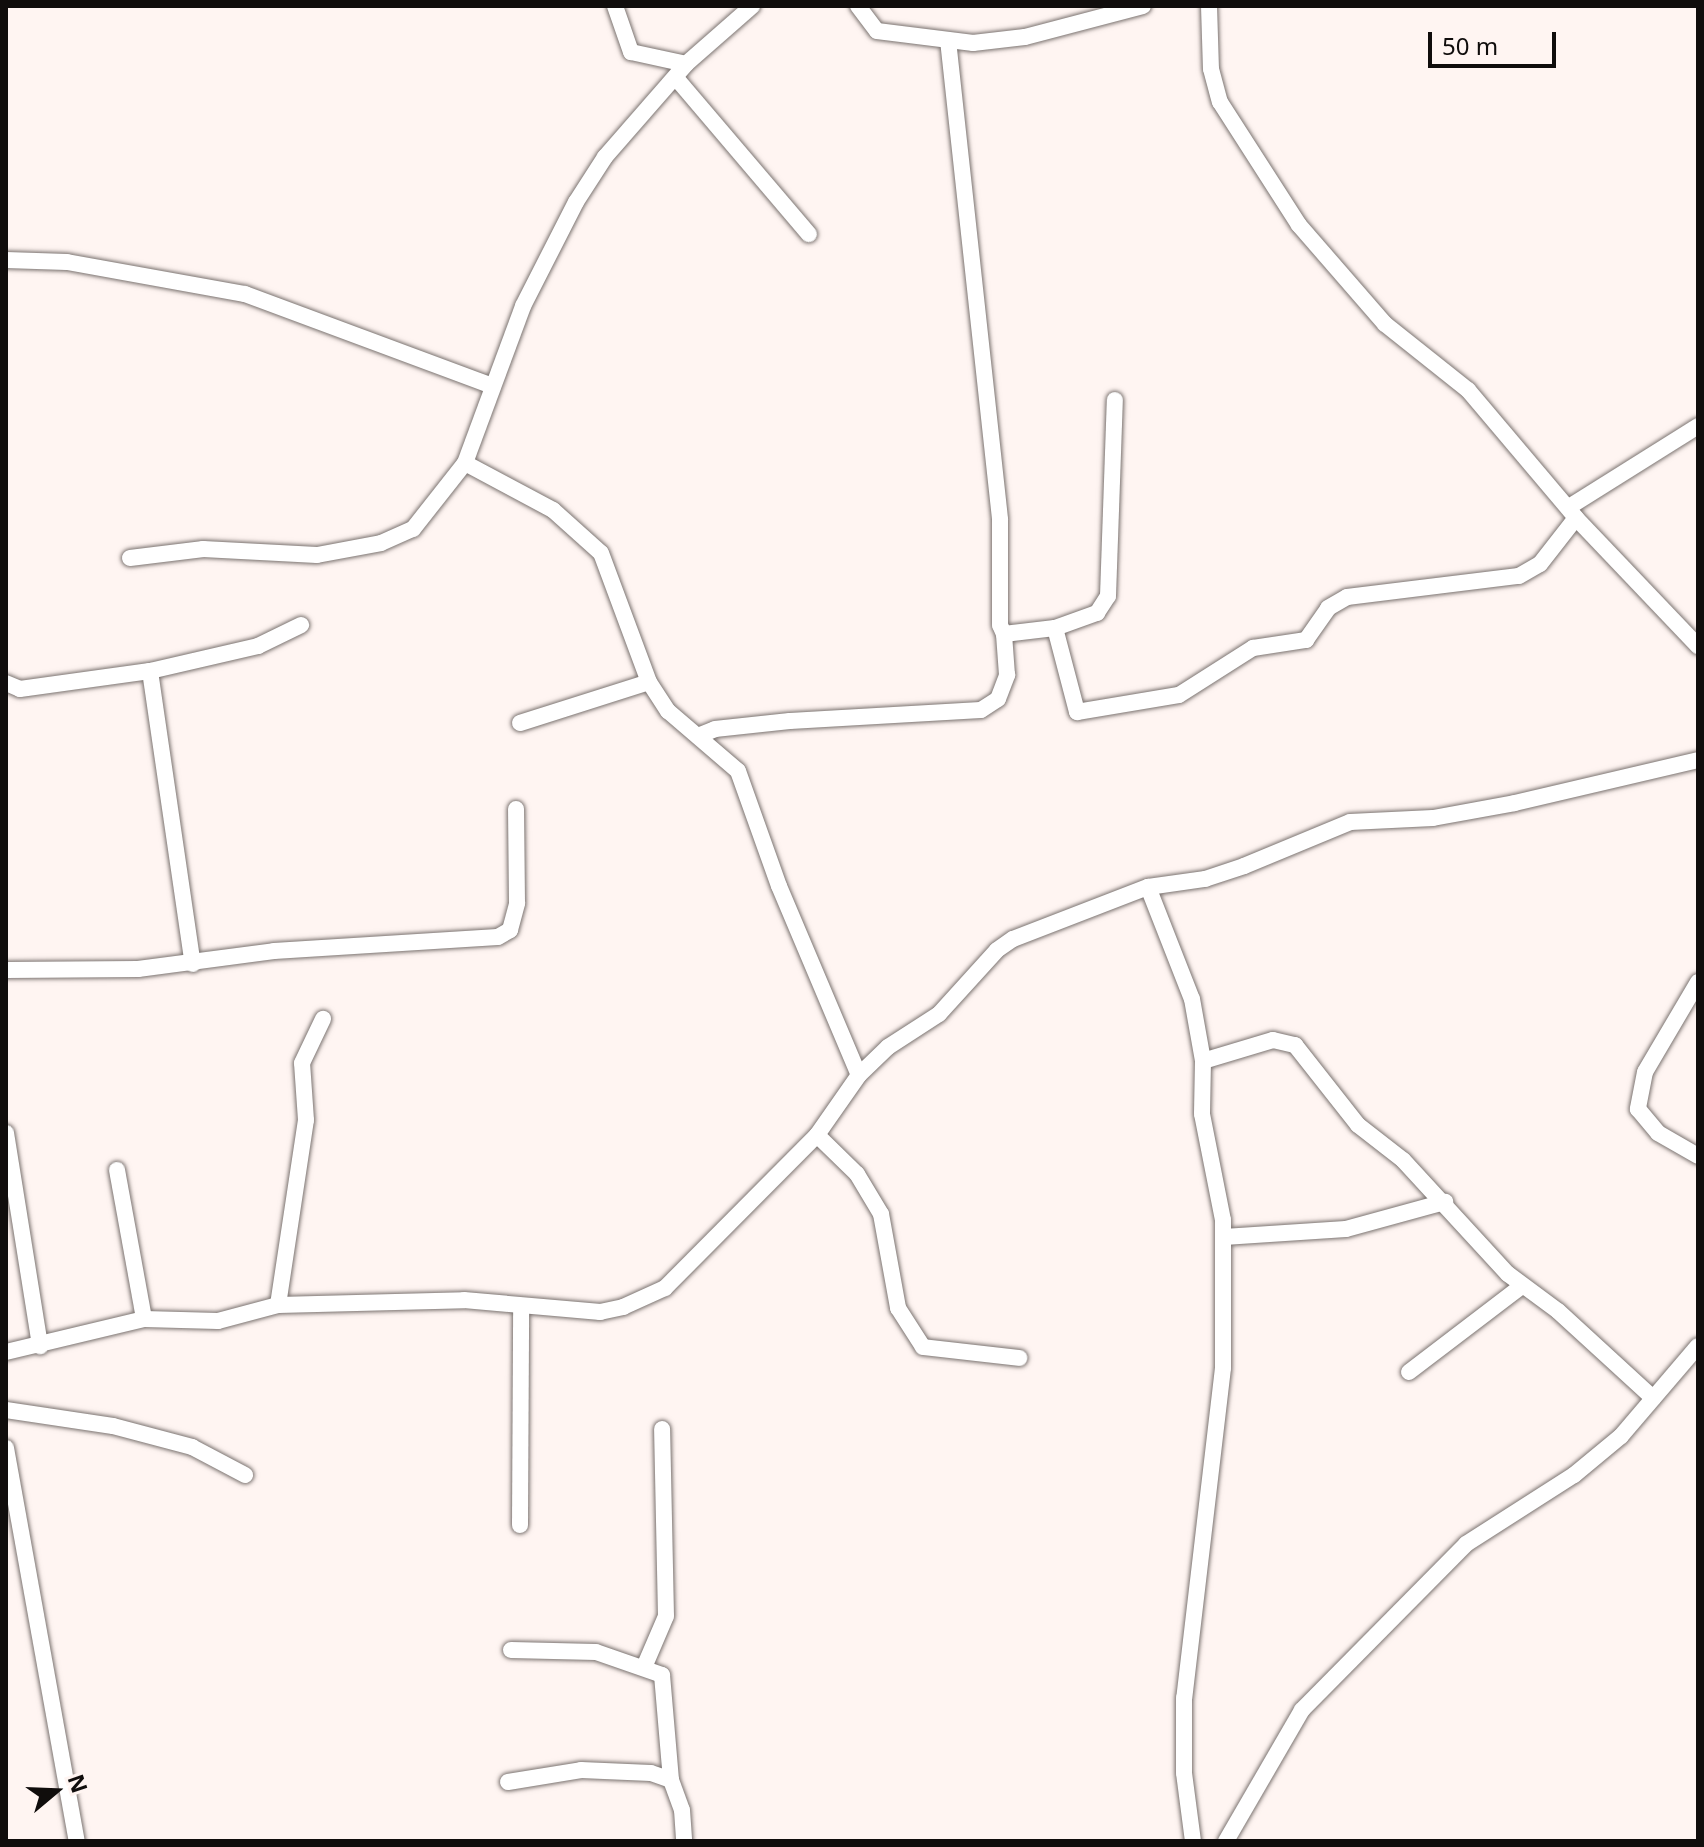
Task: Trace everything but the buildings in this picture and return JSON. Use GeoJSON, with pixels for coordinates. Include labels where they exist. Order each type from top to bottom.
{"type":"FeatureCollection","features":[{"type":"Feature","properties":{"kind":"street"},"geometry":{"type":"LineString","coordinates":[[615,6],[631,52],[681,71],[809,234]]}},
{"type":"Feature","properties":{"kind":"street"},"geometry":{"type":"LineString","coordinates":[[130,558],[203,549],[317,555],[381,543],[413,529],[465,463],[490,385],[576,202],[605,157],[681,71],[752,6]]}},
{"type":"Feature","properties":{"kind":"street"},"geometry":{"type":"LineString","coordinates":[[858,6],[877,31],[948,40],[1025,37],[1143,6]]}},
{"type":"Feature","properties":{"kind":"street"},"geometry":{"type":"LineString","coordinates":[[1209,6],[1211,69],[1220,102],[1263,176],[1366,304],[1417,353],[1468,390],[1572,512],[1698,646]]}},
{"type":"Feature","properties":{"kind":"street"},"geometry":{"type":"LineString","coordinates":[[698,736],[715,729],[790,721],[981,710],[998,699],[1007,675],[1000,520],[948,40]]}},
{"type":"Feature","properties":{"kind":"street"},"geometry":{"type":"LineString","coordinates":[[6,260],[67,262],[245,294],[490,385]]}},
{"type":"Feature","properties":{"kind":"street"},"geometry":{"type":"LineString","coordinates":[[1004,634],[1055,628],[1097,613],[1108,596],[1115,400]]}},
{"type":"Feature","properties":{"kind":"street"},"geometry":{"type":"LineString","coordinates":[[1055,628],[1077,712],[1164,699],[1253,648],[1306,640],[1328,608],[1347,597],[1519,576],[1540,564],[1572,512],[1698,426]]}},
{"type":"Feature","properties":{"kind":"street"},"geometry":{"type":"LineString","coordinates":[[465,463],[553,510],[601,553],[649,682],[668,711],[738,771],[779,886],[859,1075]]}},
{"type":"Feature","properties":{"kind":"street"},"geometry":{"type":"LineString","coordinates":[[6,683],[20,689],[150,671],[258,646],[301,625]]}},
{"type":"Feature","properties":{"kind":"street"},"geometry":{"type":"LineString","coordinates":[[150,671],[193,964]]}},
{"type":"Feature","properties":{"kind":"street"},"geometry":{"type":"LineString","coordinates":[[520,723],[649,682]]}},
{"type":"Feature","properties":{"kind":"street"},"geometry":{"type":"LineString","coordinates":[[6,1352],[144,1319],[218,1321],[278,1305],[464,1300],[600,1312],[665,1288],[817,1135],[859,1075],[888,1047],[939,1014],[1005,944],[1148,887],[1205,879],[1350,822],[1433,818],[1502,806],[1630,780],[1698,760]]}},
{"type":"Feature","properties":{"kind":"street"},"geometry":{"type":"LineString","coordinates":[[6,970],[193,964],[274,951],[498,937],[510,930],[517,903],[516,809]]}},
{"type":"Feature","properties":{"kind":"street"},"geometry":{"type":"LineString","coordinates":[[1148,887],[1192,999],[1203,1061],[1202,1114],[1221,1194],[1224,1237],[1223,1368],[1184,1698],[1184,1773],[1193,1841]]}},
{"type":"Feature","properties":{"kind":"street"},"geometry":{"type":"LineString","coordinates":[[1698,982],[1645,1072],[1638,1109],[1658,1133],[1698,1156]]}},
{"type":"Feature","properties":{"kind":"street"},"geometry":{"type":"LineString","coordinates":[[278,1305],[306,1120],[302,1063],[323,1019]]}},
{"type":"Feature","properties":{"kind":"street"},"geometry":{"type":"LineString","coordinates":[[1203,1061],[1273,1040],[1295,1045],[1358,1125],[1403,1160],[1522,1286],[1558,1311],[1653,1398]]}},
{"type":"Feature","properties":{"kind":"street"},"geometry":{"type":"LineString","coordinates":[[6,1133],[40,1346]]}},
{"type":"Feature","properties":{"kind":"street"},"geometry":{"type":"LineString","coordinates":[[817,1135],[857,1174],[881,1214],[898,1308],[923,1347],[1019,1358]]}},
{"type":"Feature","properties":{"kind":"street"},"geometry":{"type":"LineString","coordinates":[[117,1170],[144,1319]]}},
{"type":"Feature","properties":{"kind":"street"},"geometry":{"type":"LineString","coordinates":[[1224,1237],[1346,1229],[1445,1202]]}},
{"type":"Feature","properties":{"kind":"street"},"geometry":{"type":"LineString","coordinates":[[1409,1372],[1522,1286]]}},
{"type":"Feature","properties":{"kind":"street"},"geometry":{"type":"LineString","coordinates":[[520,1525],[521,1306]]}},
{"type":"Feature","properties":{"kind":"street"},"geometry":{"type":"LineString","coordinates":[[1226,1841],[1302,1710],[1466,1544],[1574,1475],[1621,1436],[1698,1346]]}},
{"type":"Feature","properties":{"kind":"street"},"geometry":{"type":"LineString","coordinates":[[6,1410],[113,1426],[192,1447],[245,1475]]}},
{"type":"Feature","properties":{"kind":"street"},"geometry":{"type":"LineString","coordinates":[[645,1665],[663,1633],[666,1616],[662,1429]]}},
{"type":"Feature","properties":{"kind":"street"},"geometry":{"type":"LineString","coordinates":[[6,1448],[77,1841]]}},
{"type":"Feature","properties":{"kind":"street"},"geometry":{"type":"LineString","coordinates":[[511,1650],[596,1652],[645,1665],[662,1675],[671,1780],[682,1810],[684,1841]]}},
{"type":"Feature","properties":{"kind":"street"},"geometry":{"type":"LineString","coordinates":[[508,1782],[581,1770],[651,1773],[671,1780]]}}]}
